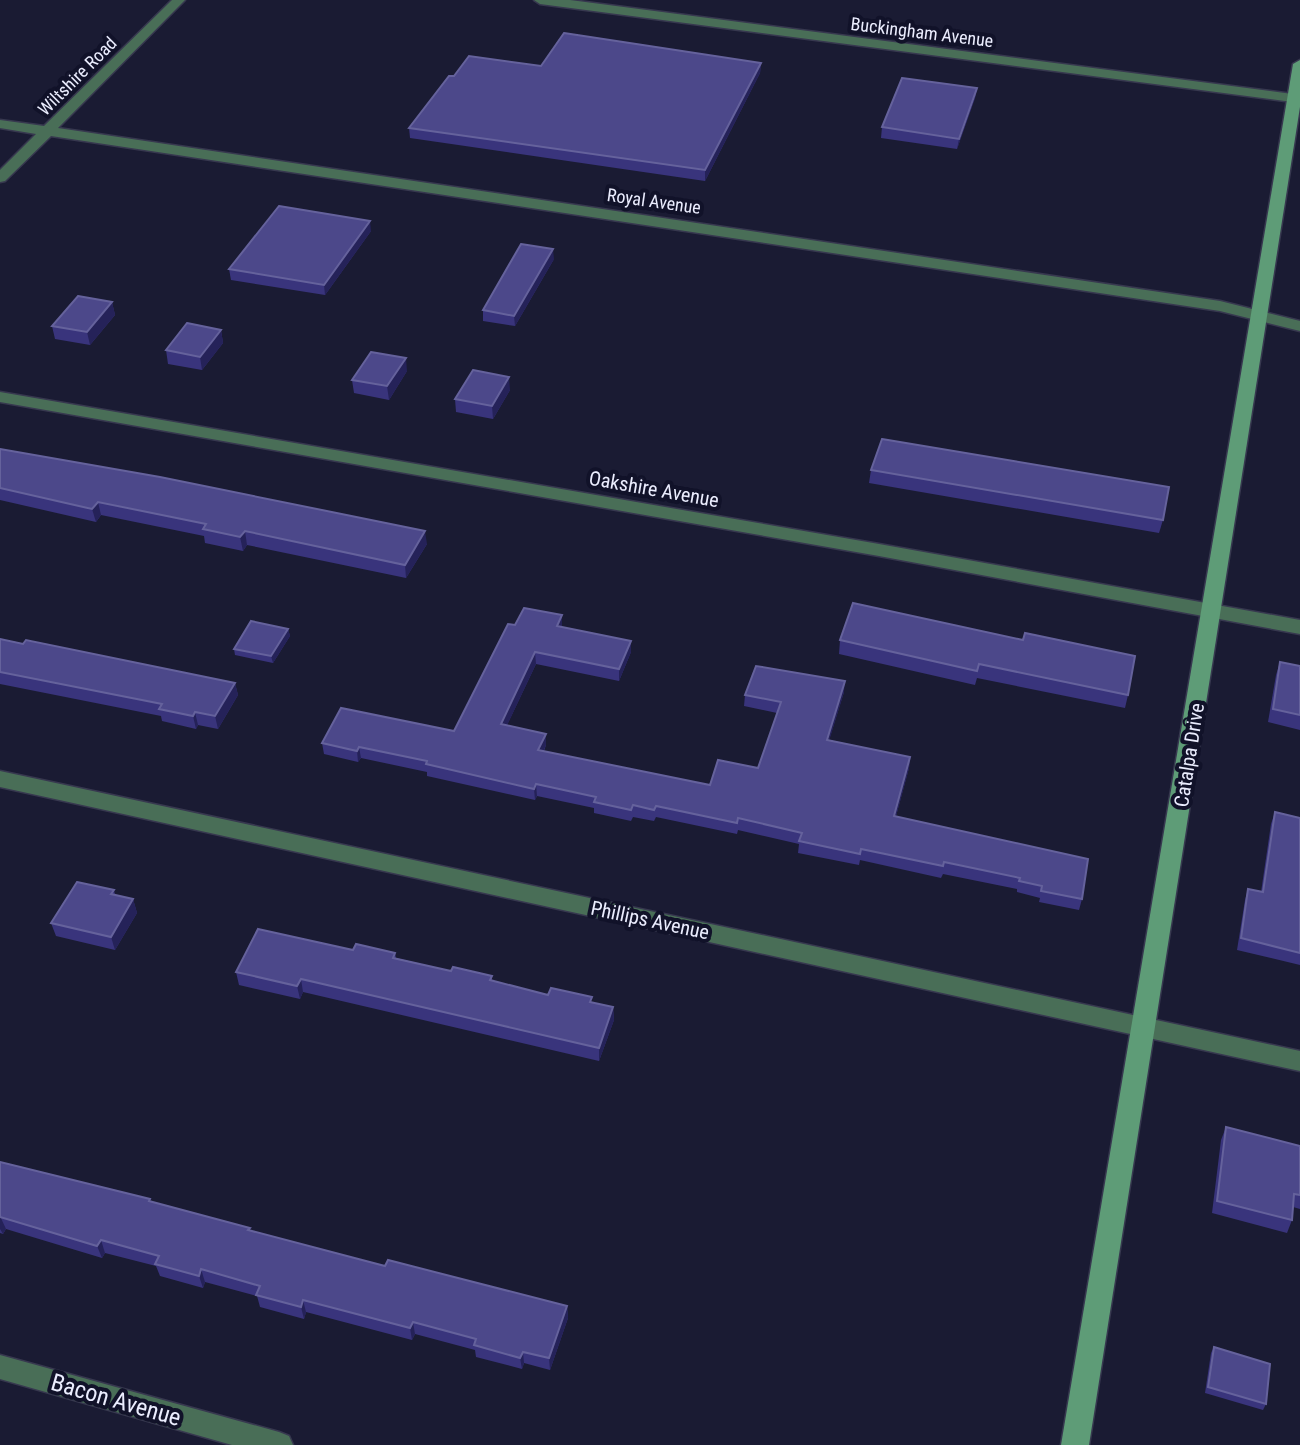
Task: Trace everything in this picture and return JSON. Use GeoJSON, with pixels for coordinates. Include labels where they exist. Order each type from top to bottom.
{"type":"FeatureCollection","features":[{"type":"Feature","properties":{"kind":"street","name":"Wiltshire Road"},"geometry":{"type":"LineString","coordinates":[[0,178],[179,0]]}},
{"type":"Feature","properties":{"kind":"street","name":"Buckingham Avenue"},"geometry":{"type":"LineString","coordinates":[[540,0],[1298,99]]}},
{"type":"Feature","properties":{"kind":"street","name":"Catalpa Drive"},"geometry":{"type":"LineString","coordinates":[[1075,1445],[1298,99],[1300,64]]}},
{"type":"Feature","properties":{"kind":"street","name":"Royal Avenue"},"geometry":{"type":"LineString","coordinates":[[0,124],[1220,306],[1300,326]]}},
{"type":"Feature","properties":{"kind":"street","name":"Oakshire Avenue"},"geometry":{"type":"LineString","coordinates":[[0,397],[1300,627]]}},
{"type":"Feature","properties":{"kind":"street","name":"Phillips Avenue"},"geometry":{"type":"LineString","coordinates":[[0,779],[1300,1061]]}},
{"type":"Feature","properties":{"kind":"street","name":"Bacon Avenue"},"geometry":{"type":"LineString","coordinates":[[0,1367],[279,1445]]}},
{"type":"Feature","properties":{"kind":"building"},"geometry":{"type":"Polygon","coordinates":[[[564,33],[761,63],[705,170],[409,128],[449,76],[454,76],[469,56],[541,66],[564,33]]]}},
{"type":"Feature","properties":{"kind":"building"},"geometry":{"type":"Polygon","coordinates":[[[902,78],[977,88],[959,139],[882,127],[902,78]]]}},
{"type":"Feature","properties":{"kind":"building"},"geometry":{"type":"Polygon","coordinates":[[[279,206],[370,221],[324,285],[229,269],[279,206]]]}},
{"type":"Feature","properties":{"kind":"building"},"geometry":{"type":"Polygon","coordinates":[[[521,244],[553,249],[514,316],[483,310],[521,244]]]}},
{"type":"Feature","properties":{"kind":"building"},"geometry":{"type":"Polygon","coordinates":[[[78,296],[112,302],[87,332],[52,326],[78,296]]]}},
{"type":"Feature","properties":{"kind":"building"},"geometry":{"type":"Polygon","coordinates":[[[187,323],[221,330],[200,357],[166,350],[187,323]]]}},
{"type":"Feature","properties":{"kind":"building"},"geometry":{"type":"Polygon","coordinates":[[[371,352],[406,358],[387,386],[352,380],[371,352]]]}},
{"type":"Feature","properties":{"kind":"building"},"geometry":{"type":"Polygon","coordinates":[[[473,370],[509,377],[492,406],[455,399],[473,370]]]}},
{"type":"Feature","properties":{"kind":"building"},"geometry":{"type":"Polygon","coordinates":[[[882,439],[1169,487],[1163,520],[871,470],[882,439]]]}},
{"type":"Feature","properties":{"kind":"building"},"geometry":{"type":"Polygon","coordinates":[[[0,449],[160,477],[425,531],[405,565],[245,531],[240,537],[203,529],[206,524],[98,502],[92,509],[0,488],[0,449]]]}},
{"type":"Feature","properties":{"kind":"building"},"geometry":{"type":"Polygon","coordinates":[[[853,603],[1023,640],[1025,633],[1135,656],[1128,695],[979,664],[977,671],[840,640],[853,603]]]}},
{"type":"Feature","properties":{"kind":"building"},"geometry":{"type":"Polygon","coordinates":[[[524,608],[562,615],[557,626],[631,641],[619,669],[535,652],[501,724],[546,734],[538,750],[710,785],[718,760],[758,768],[781,702],[745,695],[756,666],[845,681],[827,740],[910,757],[894,816],[1088,859],[1082,899],[1041,891],[1042,886],[1019,881],[1020,878],[944,862],[943,866],[861,849],[860,854],[799,841],[802,833],[738,818],[737,823],[656,806],[654,810],[633,805],[631,810],[594,802],[596,797],[536,784],[534,789],[426,764],[427,761],[322,743],[341,708],[454,731],[508,624],[515,625],[524,608]]]}},
{"type":"Feature","properties":{"kind":"building"},"geometry":{"type":"Polygon","coordinates":[[[251,621],[288,629],[271,656],[234,649],[251,621]]]}},
{"type":"Feature","properties":{"kind":"building"},"geometry":{"type":"Polygon","coordinates":[[[0,639],[23,644],[26,640],[235,683],[215,716],[195,712],[193,716],[159,709],[162,704],[0,672],[0,639]]]}},
{"type":"Feature","properties":{"kind":"building"},"geometry":{"type":"Polygon","coordinates":[[[1280,662],[1300,666],[1300,715],[1273,709],[1280,662]]]}},
{"type":"Feature","properties":{"kind":"building"},"geometry":{"type":"Polygon","coordinates":[[[1275,812],[1300,818],[1300,953],[1241,938],[1248,889],[1263,892],[1275,812]]]}},
{"type":"Feature","properties":{"kind":"building"},"geometry":{"type":"Polygon","coordinates":[[[77,882],[114,890],[111,894],[133,899],[111,937],[51,923],[77,882]]]}},
{"type":"Feature","properties":{"kind":"building"},"geometry":{"type":"Polygon","coordinates":[[[258,929],[353,950],[356,944],[395,953],[393,958],[451,971],[453,967],[492,976],[490,980],[548,995],[551,988],[592,997],[590,1002],[613,1007],[599,1048],[301,979],[297,986],[236,972],[258,929]]]}},
{"type":"Feature","properties":{"kind":"building"},"geometry":{"type":"Polygon","coordinates":[[[1226,1127],[1300,1146],[1300,1195],[1294,1194],[1292,1220],[1217,1201],[1226,1127]]]}},
{"type":"Feature","properties":{"kind":"building"},"geometry":{"type":"Polygon","coordinates":[[[0,1162],[150,1199],[250,1228],[248,1230],[385,1266],[388,1260],[567,1306],[549,1358],[523,1352],[520,1358],[474,1345],[476,1339],[413,1322],[410,1328],[303,1300],[301,1307],[256,1295],[260,1286],[201,1269],[199,1276],[155,1264],[159,1256],[101,1240],[97,1246],[0,1217],[0,1162]]]}},
{"type":"Feature","properties":{"kind":"building"},"geometry":{"type":"Polygon","coordinates":[[[1214,1347],[1270,1364],[1266,1404],[1208,1387],[1214,1347]]]}}]}
